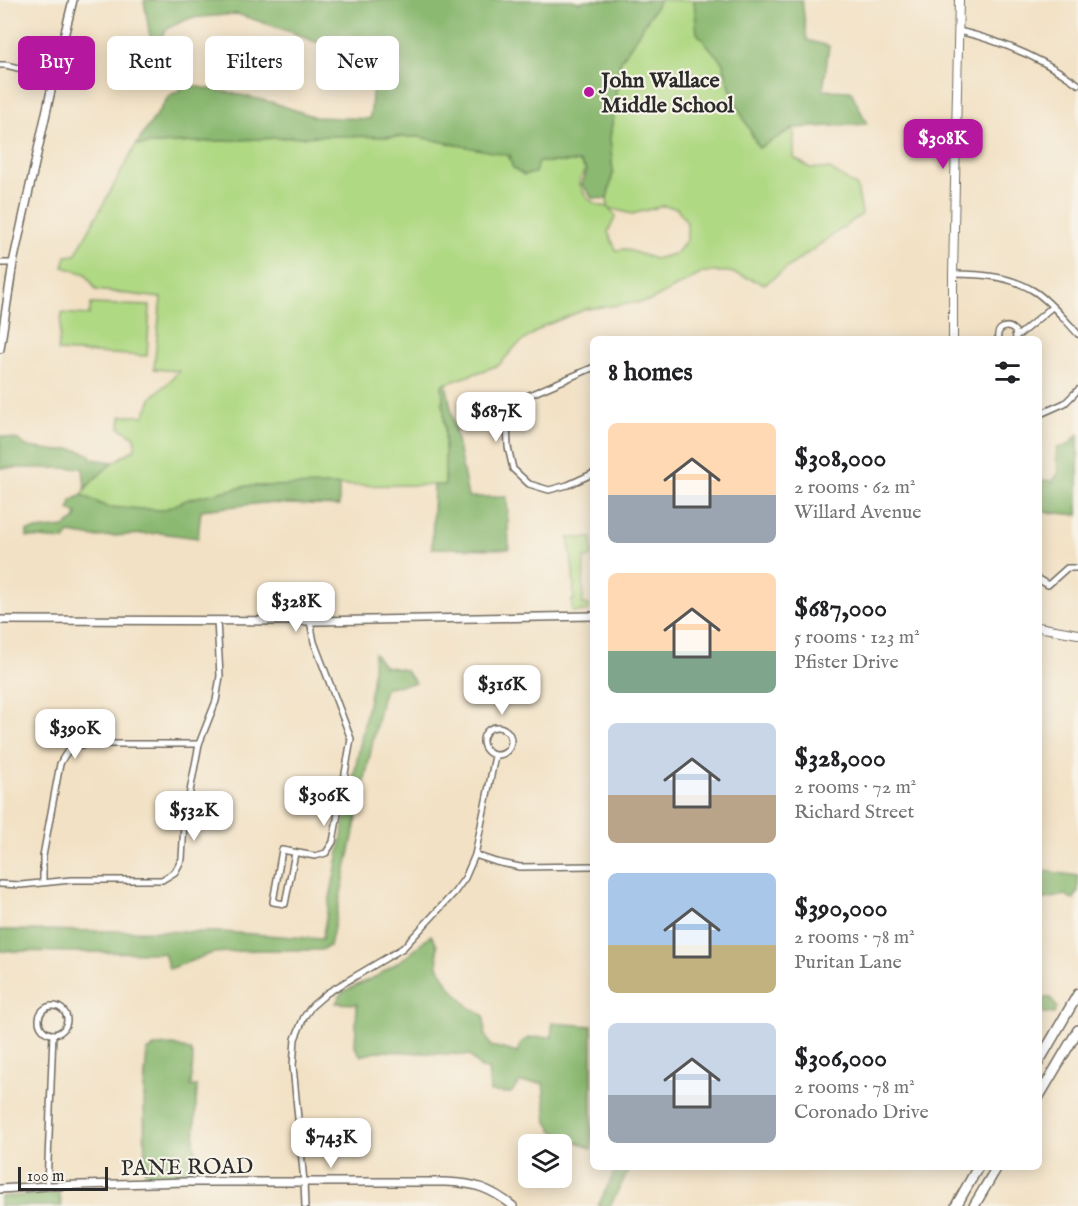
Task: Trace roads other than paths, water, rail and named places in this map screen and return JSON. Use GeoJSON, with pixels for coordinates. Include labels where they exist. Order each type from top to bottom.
{"type":"FeatureCollection","features":[{"type":"Feature","properties":{"kind":"highway"},"geometry":{"type":"LineString","coordinates":[[1042,1056],[1078,994]]}},
{"type":"Feature","properties":{"kind":"highway"},"geometry":{"type":"LineString","coordinates":[[1042,1084],[1078,1030]]}},
{"type":"Feature","properties":{"kind":"highway"},"geometry":{"type":"LineString","coordinates":[[956,1206],[976,1170]]}},
{"type":"Feature","properties":{"kind":"highway"},"geometry":{"type":"LineString","coordinates":[[974,1206],[995,1170]]}},
{"type":"Feature","properties":{"kind":"main road"},"geometry":{"type":"LineString","coordinates":[[953,336],[959,0]]}},
{"type":"Feature","properties":{"kind":"main road"},"geometry":{"type":"LineString","coordinates":[[1042,628],[1078,634]]}},
{"type":"Feature","properties":{"kind":"street"},"geometry":{"type":"LineString","coordinates":[[64,36],[73,0]]}},
{"type":"Feature","properties":{"kind":"street"},"geometry":{"type":"LineString","coordinates":[[959,31],[976,35],[1023,54],[1063,73],[1078,84]]}},
{"type":"Feature","properties":{"kind":"street"},"geometry":{"type":"LineString","coordinates":[[0,65],[18,68]]}},
{"type":"Feature","properties":{"kind":"street"},"geometry":{"type":"LineString","coordinates":[[0,349],[13,263],[51,90]]}},
{"type":"Feature","properties":{"kind":"street"},"geometry":{"type":"LineString","coordinates":[[0,263],[13,263]]}},
{"type":"Feature","properties":{"kind":"street"},"geometry":{"type":"LineString","coordinates":[[953,274],[997,277],[1035,292],[1078,334]]}},
{"type":"Feature","properties":{"kind":"street"},"geometry":{"type":"LineString","coordinates":[[1017,336],[1052,307]]}},
{"type":"Feature","properties":{"kind":"street"},"geometry":{"type":"LineString","coordinates":[[998,336],[999,330],[1005,326],[1012,328],[1016,336]]}},
{"type":"Feature","properties":{"kind":"street"},"geometry":{"type":"LineString","coordinates":[[590,369],[527,396],[515,407],[507,422],[508,447],[513,469],[529,484],[549,490],[568,485],[590,475]]}},
{"type":"Feature","properties":{"kind":"street"},"geometry":{"type":"LineString","coordinates":[[1042,413],[1065,403],[1078,390]]}},
{"type":"Feature","properties":{"kind":"street"},"geometry":{"type":"LineString","coordinates":[[1042,582],[1047,585],[1067,568],[1078,568]]}},
{"type":"Feature","properties":{"kind":"street"},"geometry":{"type":"LineString","coordinates":[[0,620],[310,621],[590,616]]}},
{"type":"Feature","properties":{"kind":"street"},"geometry":{"type":"LineString","coordinates":[[0,884],[21,885],[71,880],[162,880],[175,872],[182,859],[184,823],[199,744],[216,701],[220,676],[217,620]]}},
{"type":"Feature","properties":{"kind":"street"},"geometry":{"type":"LineString","coordinates":[[295,853],[285,904],[273,902],[282,850],[315,856],[326,853],[333,842],[351,739],[314,642],[310,621]]}},
{"type":"Feature","properties":{"kind":"street"},"geometry":{"type":"LineString","coordinates":[[500,727],[506,729],[512,739],[512,744],[506,753],[495,756],[486,750],[483,739],[489,730],[500,727]]}},
{"type":"Feature","properties":{"kind":"street"},"geometry":{"type":"LineString","coordinates":[[43,882],[43,855],[60,764],[65,753],[74,746],[88,744],[199,744]]}},
{"type":"Feature","properties":{"kind":"street"},"geometry":{"type":"LineString","coordinates":[[304,1206],[304,1182],[293,1066],[293,1048],[298,1029],[312,1006],[327,993],[403,948],[465,878],[475,855],[495,756]]}},
{"type":"Feature","properties":{"kind":"street"},"geometry":{"type":"LineString","coordinates":[[475,855],[520,867],[590,866]]}},
{"type":"Feature","properties":{"kind":"street"},"geometry":{"type":"LineString","coordinates":[[51,1006],[62,1010],[67,1021],[61,1032],[53,1034],[42,1029],[39,1019],[42,1012],[51,1006]]}},
{"type":"Feature","properties":{"kind":"street"},"geometry":{"type":"LineString","coordinates":[[47,1186],[53,1034]]}},
{"type":"Feature","properties":{"kind":"street","name":"PANE ROAD"},"geometry":{"type":"LineString","coordinates":[[0,1189],[186,1182],[466,1182],[493,1192],[513,1206]]}},
{"type":"Feature","properties":{"kind":"place","name":"John Wallace Middle School"},"geometry":{"type":"Point","coordinates":[589,92]}}]}
